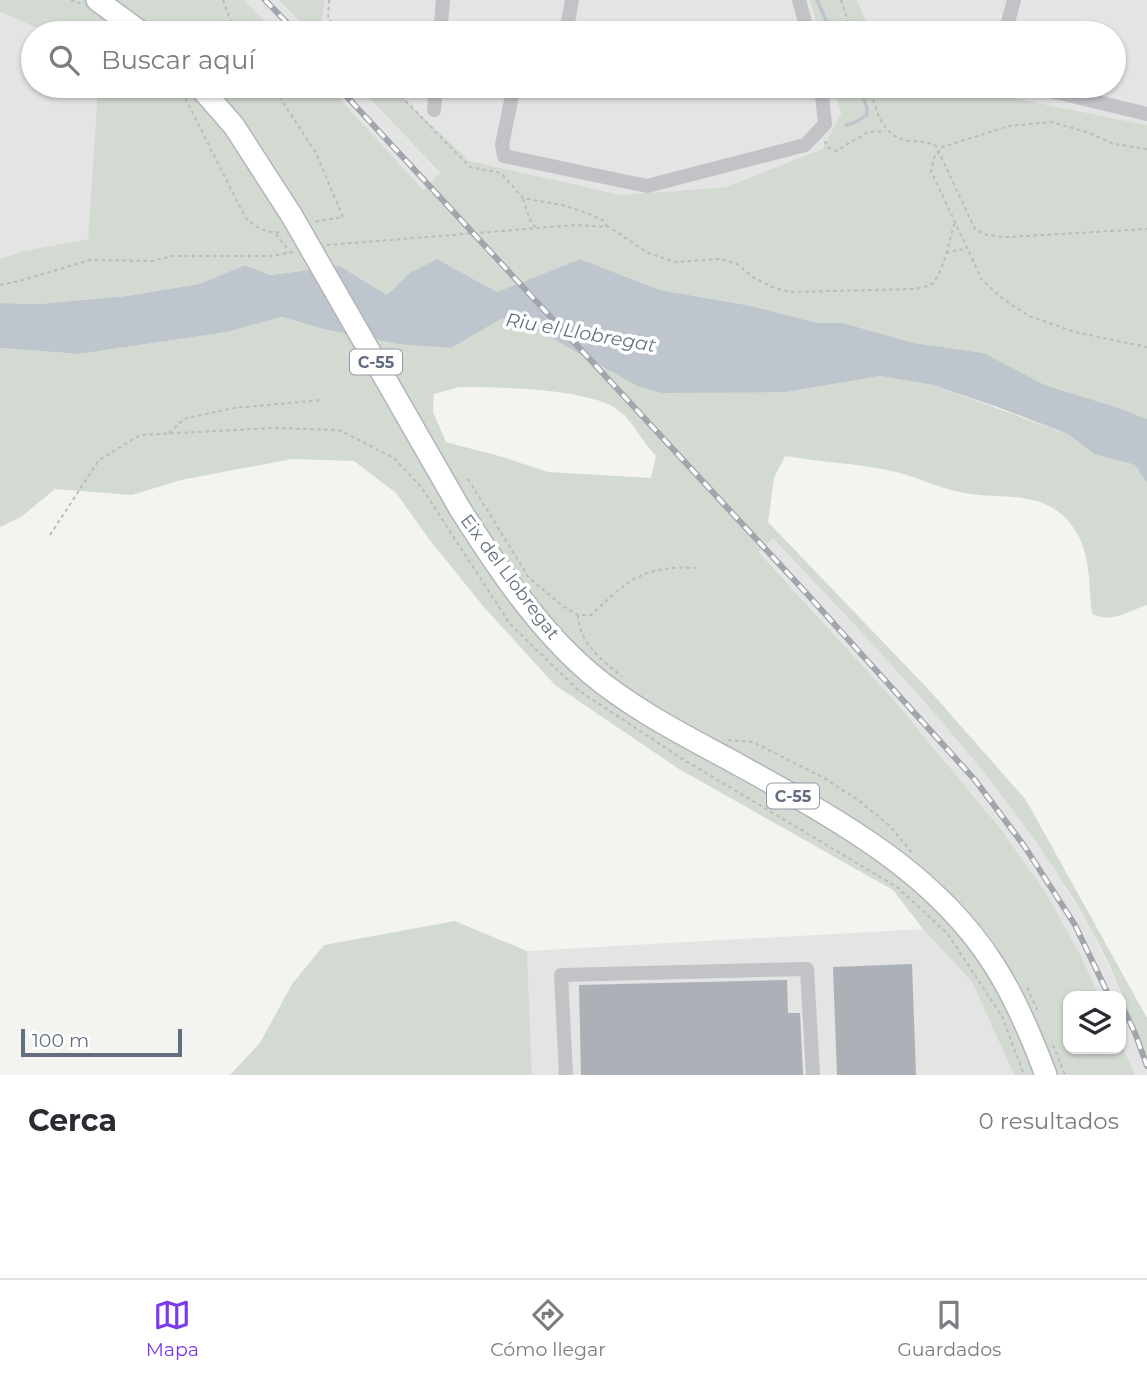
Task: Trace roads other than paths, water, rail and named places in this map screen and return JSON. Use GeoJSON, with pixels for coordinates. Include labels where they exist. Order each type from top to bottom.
{"type":"FeatureCollection","features":[{"type":"Feature","properties":{"kind":"highway"},"geometry":{"type":"LineString","coordinates":[[97,0],[126,21]]}},
{"type":"Feature","properties":{"kind":"highway","name":"Eix del Llobregat"},"geometry":{"type":"LineString","coordinates":[[210,98],[234,126],[294,224],[460,509],[490,556],[539,621],[591,674],[639,710],[850,830],[920,879],[960,920],[994,965],[1022,1018],[1046,1075]]}},
{"type":"Feature","properties":{"kind":"street"},"geometry":{"type":"LineString","coordinates":[[441,21],[443,0]]}},
{"type":"Feature","properties":{"kind":"street"},"geometry":{"type":"LineString","coordinates":[[568,21],[572,0]]}},
{"type":"Feature","properties":{"kind":"street"},"geometry":{"type":"LineString","coordinates":[[799,0],[805,21]]}},
{"type":"Feature","properties":{"kind":"street"},"geometry":{"type":"LineString","coordinates":[[1008,21],[1014,0]]}},
{"type":"Feature","properties":{"kind":"street"},"geometry":{"type":"LineString","coordinates":[[434,110],[435,98]]}},
{"type":"Feature","properties":{"kind":"street"},"geometry":{"type":"LineString","coordinates":[[512,98],[502,145],[504,156],[647,186],[805,145],[825,124],[822,98]]}},
{"type":"Feature","properties":{"kind":"street"},"geometry":{"type":"LineString","coordinates":[[1080,98],[1147,114]]}},
{"type":"Feature","properties":{"kind":"street"},"geometry":{"type":"LineString","coordinates":[[566,1075],[561,975],[807,969],[813,1075]]}},
{"type":"Feature","properties":{"kind":"street"},"geometry":{"type":"LineString","coordinates":[[1037,1055],[1054,1075]]}},
{"type":"Feature","properties":{"kind":"water","name":"Riu el Llobregat"},"geometry":{"type":"Polygon","coordinates":[[[437,259],[497,292],[580,259],[660,290],[752,306],[817,323],[843,323],[914,343],[984,353],[1045,385],[1147,419],[1147,483],[1135,465],[1094,454],[1068,434],[933,385],[880,376],[787,392],[662,393],[637,386],[545,334],[503,318],[451,348],[399,344],[323,329],[282,317],[227,332],[79,354],[0,348],[0,303],[38,304],[126,296],[199,284],[245,265],[270,275],[340,266],[387,295],[409,273],[437,259]]]}},
{"type":"Feature","properties":{"kind":"waterway"},"geometry":{"type":"LineString","coordinates":[[817,0],[827,21]]}},
{"type":"Feature","properties":{"kind":"waterway"},"geometry":{"type":"LineString","coordinates":[[846,125],[867,115],[863,98]]}},
{"type":"Feature","properties":{"kind":"railway"},"geometry":{"type":"LineString","coordinates":[[265,0],[285,21]]}},
{"type":"Feature","properties":{"kind":"railway"},"geometry":{"type":"LineString","coordinates":[[348,98],[808,595],[975,780],[1025,847],[1075,925],[1107,991]]}},
{"type":"Feature","properties":{"kind":"railway"},"geometry":{"type":"LineString","coordinates":[[1126,1014],[1147,1066]]}}]}
